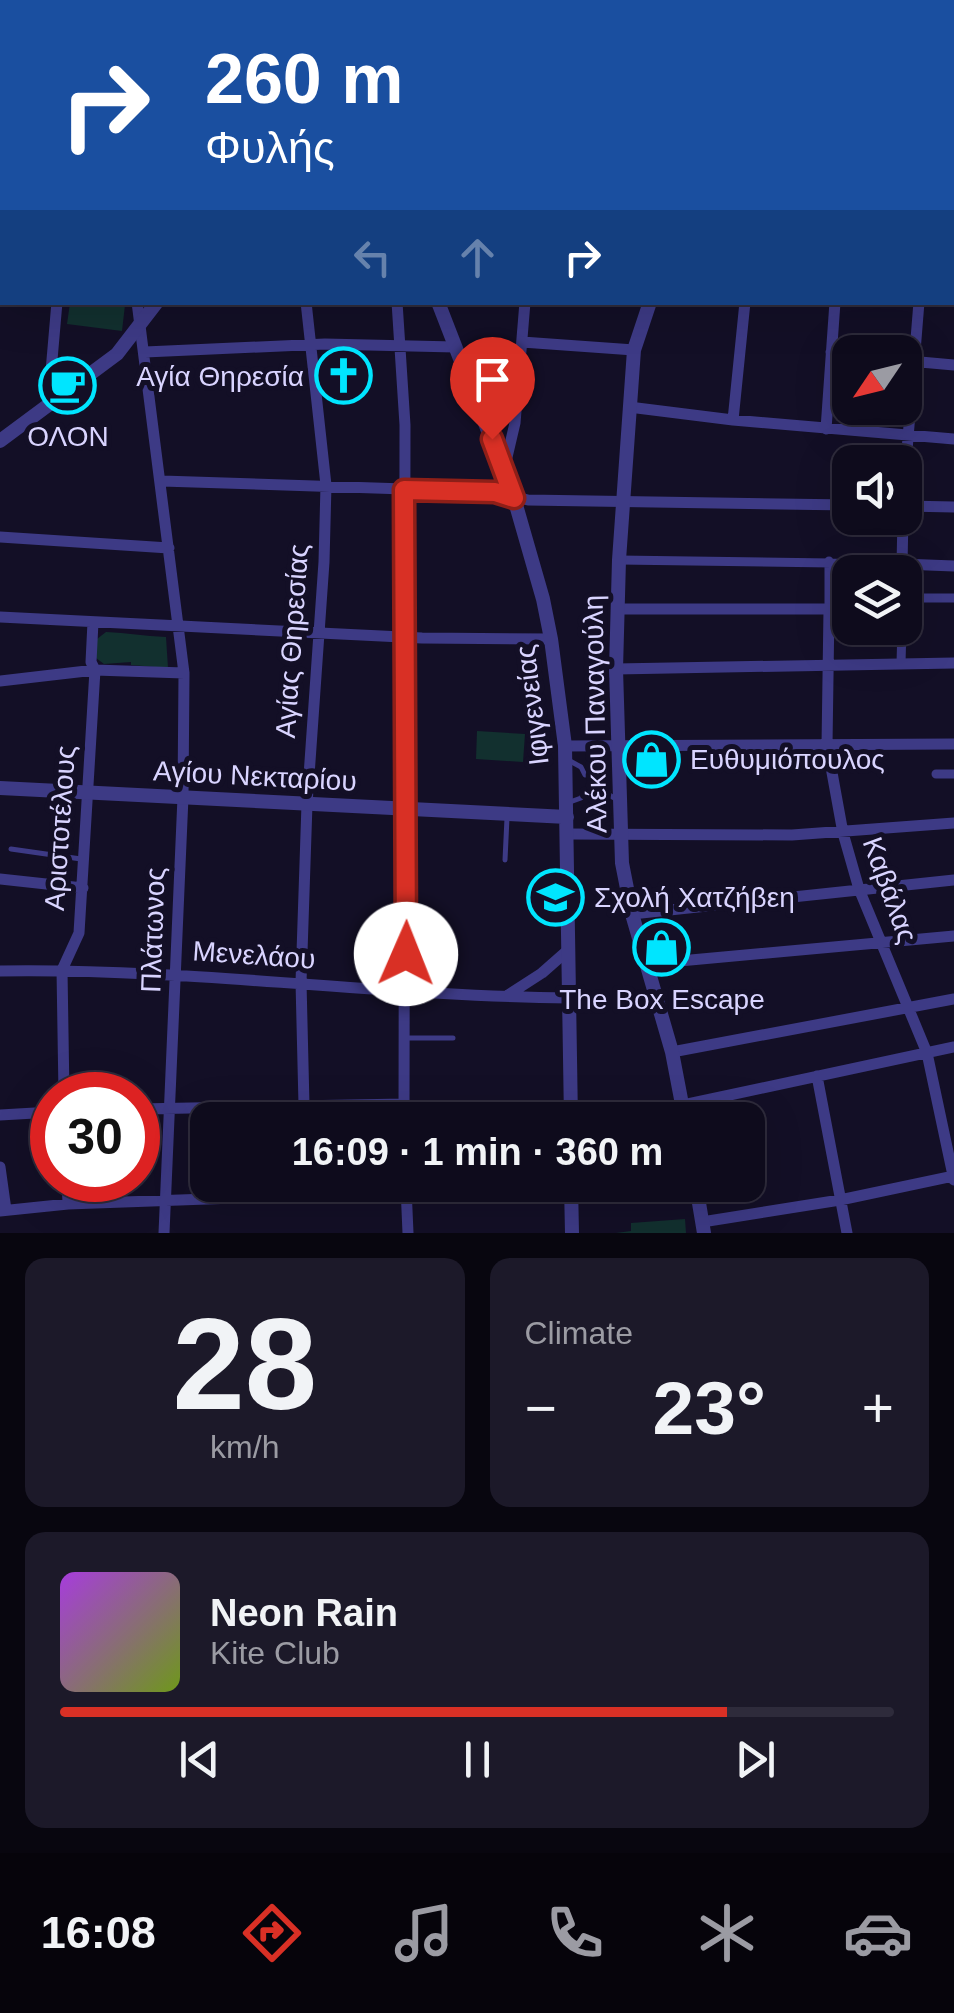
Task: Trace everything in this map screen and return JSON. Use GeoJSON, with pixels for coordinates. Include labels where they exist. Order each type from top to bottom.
{"type":"FeatureCollection","features":[{"type":"Feature","properties":{"kind":"street"},"geometry":{"type":"LineString","coordinates":[[48,406],[58,305]]}},
{"type":"Feature","properties":{"kind":"street","name":"Πλάτωνος"},"geometry":{"type":"LineString","coordinates":[[137,305],[184,673],[183,798],[164,1233]]}},
{"type":"Feature","properties":{"kind":"street"},"geometry":{"type":"LineString","coordinates":[[0,442],[117,354],[155,305]]}},
{"type":"Feature","properties":{"kind":"street","name":"Αγίας Θηρεσίας"},"geometry":{"type":"LineString","coordinates":[[304,1102],[300,982],[326,485],[306,305]]}},
{"type":"Feature","properties":{"kind":"street"},"geometry":{"type":"LineString","coordinates":[[397,305],[404,490],[407,809],[404,1102]]}},
{"type":"Feature","properties":{"kind":"street","name":"Ιφιγενείας"},"geometry":{"type":"LineString","coordinates":[[439,305],[514,498],[551,639],[565,752],[570,1102]]}},
{"type":"Feature","properties":{"kind":"street"},"geometry":{"type":"LineString","coordinates":[[504,470],[515,423],[525,305]]}},
{"type":"Feature","properties":{"kind":"street","name":"Αλέκου Παναγούλη"},"geometry":{"type":"LineString","coordinates":[[649,305],[634,350],[622,501],[615,771],[623,876],[682,1102]]}},
{"type":"Feature","properties":{"kind":"street"},"geometry":{"type":"LineString","coordinates":[[732,420],[745,305]]}},
{"type":"Feature","properties":{"kind":"street"},"geometry":{"type":"LineString","coordinates":[[826,429],[834,305]]}},
{"type":"Feature","properties":{"kind":"street"},"geometry":{"type":"LineString","coordinates":[[913,335],[918,305]]}},
{"type":"Feature","properties":{"kind":"street"},"geometry":{"type":"LineString","coordinates":[[522,342],[634,350]]}},
{"type":"Feature","properties":{"kind":"street"},"geometry":{"type":"LineString","coordinates":[[144,352],[311,344],[455,347]]}},
{"type":"Feature","properties":{"kind":"street"},"geometry":{"type":"LineString","coordinates":[[922,362],[954,365]]}},
{"type":"Feature","properties":{"kind":"street"},"geometry":{"type":"LineString","coordinates":[[629,407],[954,439]]}},
{"type":"Feature","properties":{"kind":"street"},"geometry":{"type":"LineString","coordinates":[[906,445],[907,425]]}},
{"type":"Feature","properties":{"kind":"street"},"geometry":{"type":"LineString","coordinates":[[162,481],[495,492],[528,500],[832,505]]}},
{"type":"Feature","properties":{"kind":"street"},"geometry":{"type":"LineString","coordinates":[[922,506],[954,507]]}},
{"type":"Feature","properties":{"kind":"street"},"geometry":{"type":"LineString","coordinates":[[0,537],[169,548]]}},
{"type":"Feature","properties":{"kind":"street"},"geometry":{"type":"LineString","coordinates":[[617,610],[829,609],[830,561],[619,560]]}},
{"type":"Feature","properties":{"kind":"street"},"geometry":{"type":"LineString","coordinates":[[922,567],[954,566]]}},
{"type":"Feature","properties":{"kind":"street"},"geometry":{"type":"LineString","coordinates":[[922,598],[954,598]]}},
{"type":"Feature","properties":{"kind":"street","name":"Καβάλας"},"geometry":{"type":"LineString","coordinates":[[829,609],[827,745],[843,832],[859,888],[927,1053],[954,1177]]}},
{"type":"Feature","properties":{"kind":"street"},"geometry":{"type":"LineString","coordinates":[[0,617],[405,638],[551,639]]}},
{"type":"Feature","properties":{"kind":"street","name":"Αριστοτέλους"},"geometry":{"type":"LineString","coordinates":[[64,1072],[62,970],[79,933],[95,670],[91,662],[93,622]]}},
{"type":"Feature","properties":{"kind":"street"},"geometry":{"type":"LineString","coordinates":[[901,663],[902,645]]}},
{"type":"Feature","properties":{"kind":"street"},"geometry":{"type":"LineString","coordinates":[[616,669],[954,664]]}},
{"type":"Feature","properties":{"kind":"street"},"geometry":{"type":"LineString","coordinates":[[0,682],[95,670],[184,673]]}},
{"type":"Feature","properties":{"kind":"street"},"geometry":{"type":"LineString","coordinates":[[565,752],[618,746],[954,744]]}},
{"type":"Feature","properties":{"kind":"street"},"geometry":{"type":"LineString","coordinates":[[936,774],[954,774]]}},
{"type":"Feature","properties":{"kind":"street","name":"Αγίου Νεκταρίου"},"geometry":{"type":"LineString","coordinates":[[0,788],[508,814],[567,810]]}},
{"type":"Feature","properties":{"kind":"street"},"geometry":{"type":"LineString","coordinates":[[567,834],[792,835],[954,823]]}},
{"type":"Feature","properties":{"kind":"street"},"geometry":{"type":"LineString","coordinates":[[0,879],[83,888]]}},
{"type":"Feature","properties":{"kind":"street"},"geometry":{"type":"LineString","coordinates":[[632,914],[954,880]]}},
{"type":"Feature","properties":{"kind":"street"},"geometry":{"type":"LineString","coordinates":[[647,964],[954,936]]}},
{"type":"Feature","properties":{"kind":"street"},"geometry":{"type":"LineString","coordinates":[[504,997],[542,973],[567,951]]}},
{"type":"Feature","properties":{"kind":"street","name":"Μενελάου"},"geometry":{"type":"LineString","coordinates":[[0,971],[176,974],[568,998]]}},
{"type":"Feature","properties":{"kind":"street"},"geometry":{"type":"LineString","coordinates":[[672,1052],[954,999]]}},
{"type":"Feature","properties":{"kind":"street"},"geometry":{"type":"LineString","coordinates":[[721,1102],[817,1076],[954,1047]]}},
{"type":"Feature","properties":{"kind":"street"},"geometry":{"type":"LineString","coordinates":[[817,1076],[846,1233]]}},
{"type":"Feature","properties":{"kind":"street"},"geometry":{"type":"LineString","coordinates":[[160,1108],[190,1108]]}},
{"type":"Feature","properties":{"kind":"street"},"geometry":{"type":"LineString","coordinates":[[0,1115],[30,1113]]}},
{"type":"Feature","properties":{"kind":"street"},"geometry":{"type":"LineString","coordinates":[[0,1167],[3,1211],[190,1198]]}},
{"type":"Feature","properties":{"kind":"street"},"geometry":{"type":"LineString","coordinates":[[699,1202],[703,1227],[954,1177]]}},
{"type":"Feature","properties":{"kind":"street"},"geometry":{"type":"LineString","coordinates":[[407,1202],[408,1233]]}},
{"type":"Feature","properties":{"kind":"street"},"geometry":{"type":"LineString","coordinates":[[572,1202],[572,1233]]}},
{"type":"Feature","properties":{"kind":"lane"},"geometry":{"type":"LineString","coordinates":[[565,752],[585,775]]}},
{"type":"Feature","properties":{"kind":"lane"},"geometry":{"type":"LineString","coordinates":[[567,810],[586,790]]}},
{"type":"Feature","properties":{"kind":"lane"},"geometry":{"type":"LineString","coordinates":[[607,790],[620,802]]}},
{"type":"Feature","properties":{"kind":"lane"},"geometry":{"type":"LineString","coordinates":[[505,860],[508,814]]}},
{"type":"Feature","properties":{"kind":"lane"},"geometry":{"type":"LineString","coordinates":[[12,849],[84,859]]}},
{"type":"Feature","properties":{"kind":"lane"},"geometry":{"type":"LineString","coordinates":[[405,1038],[453,1038]]}},
{"type":"Feature","properties":{"kind":"green space"},"geometry":{"type":"Polygon","coordinates":[[[70,305],[125,305],[122,331],[67,324],[70,305]]]}},
{"type":"Feature","properties":{"kind":"green space"},"geometry":{"type":"Polygon","coordinates":[[[106,632],[166,637],[168,668],[131,662],[104,664],[96,658],[97,639],[106,632]]]}},
{"type":"Feature","properties":{"kind":"green space"},"geometry":{"type":"Polygon","coordinates":[[[477,731],[525,734],[523,762],[476,759],[477,731]]]}},
{"type":"Feature","properties":{"kind":"green space"},"geometry":{"type":"Polygon","coordinates":[[[685,1219],[686,1233],[616,1233],[631,1231],[631,1223],[685,1219]]]}},
{"type":"Feature","properties":{"kind":"place","name":"Αγία Θηρεσία"},"geometry":{"type":"Point","coordinates":[343,376]}},
{"type":"Feature","properties":{"kind":"place","name":"ΟΛΟΝ"},"geometry":{"type":"Point","coordinates":[68,385]}},
{"type":"Feature","properties":{"kind":"place","name":"Ευθυμιόπουλος"},"geometry":{"type":"Point","coordinates":[651,759]}},
{"type":"Feature","properties":{"kind":"place","name":"Σχολή Χατζήβεη"},"geometry":{"type":"Point","coordinates":[555,897]}},
{"type":"Feature","properties":{"kind":"place","name":"The Box Escape"},"geometry":{"type":"Point","coordinates":[662,948]}},
{"type":"Feature","properties":{"kind":"route"},"geometry":{"type":"LineString","coordinates":[[406,954],[404,490],[495,492],[514,498],[492,439]]}}]}
